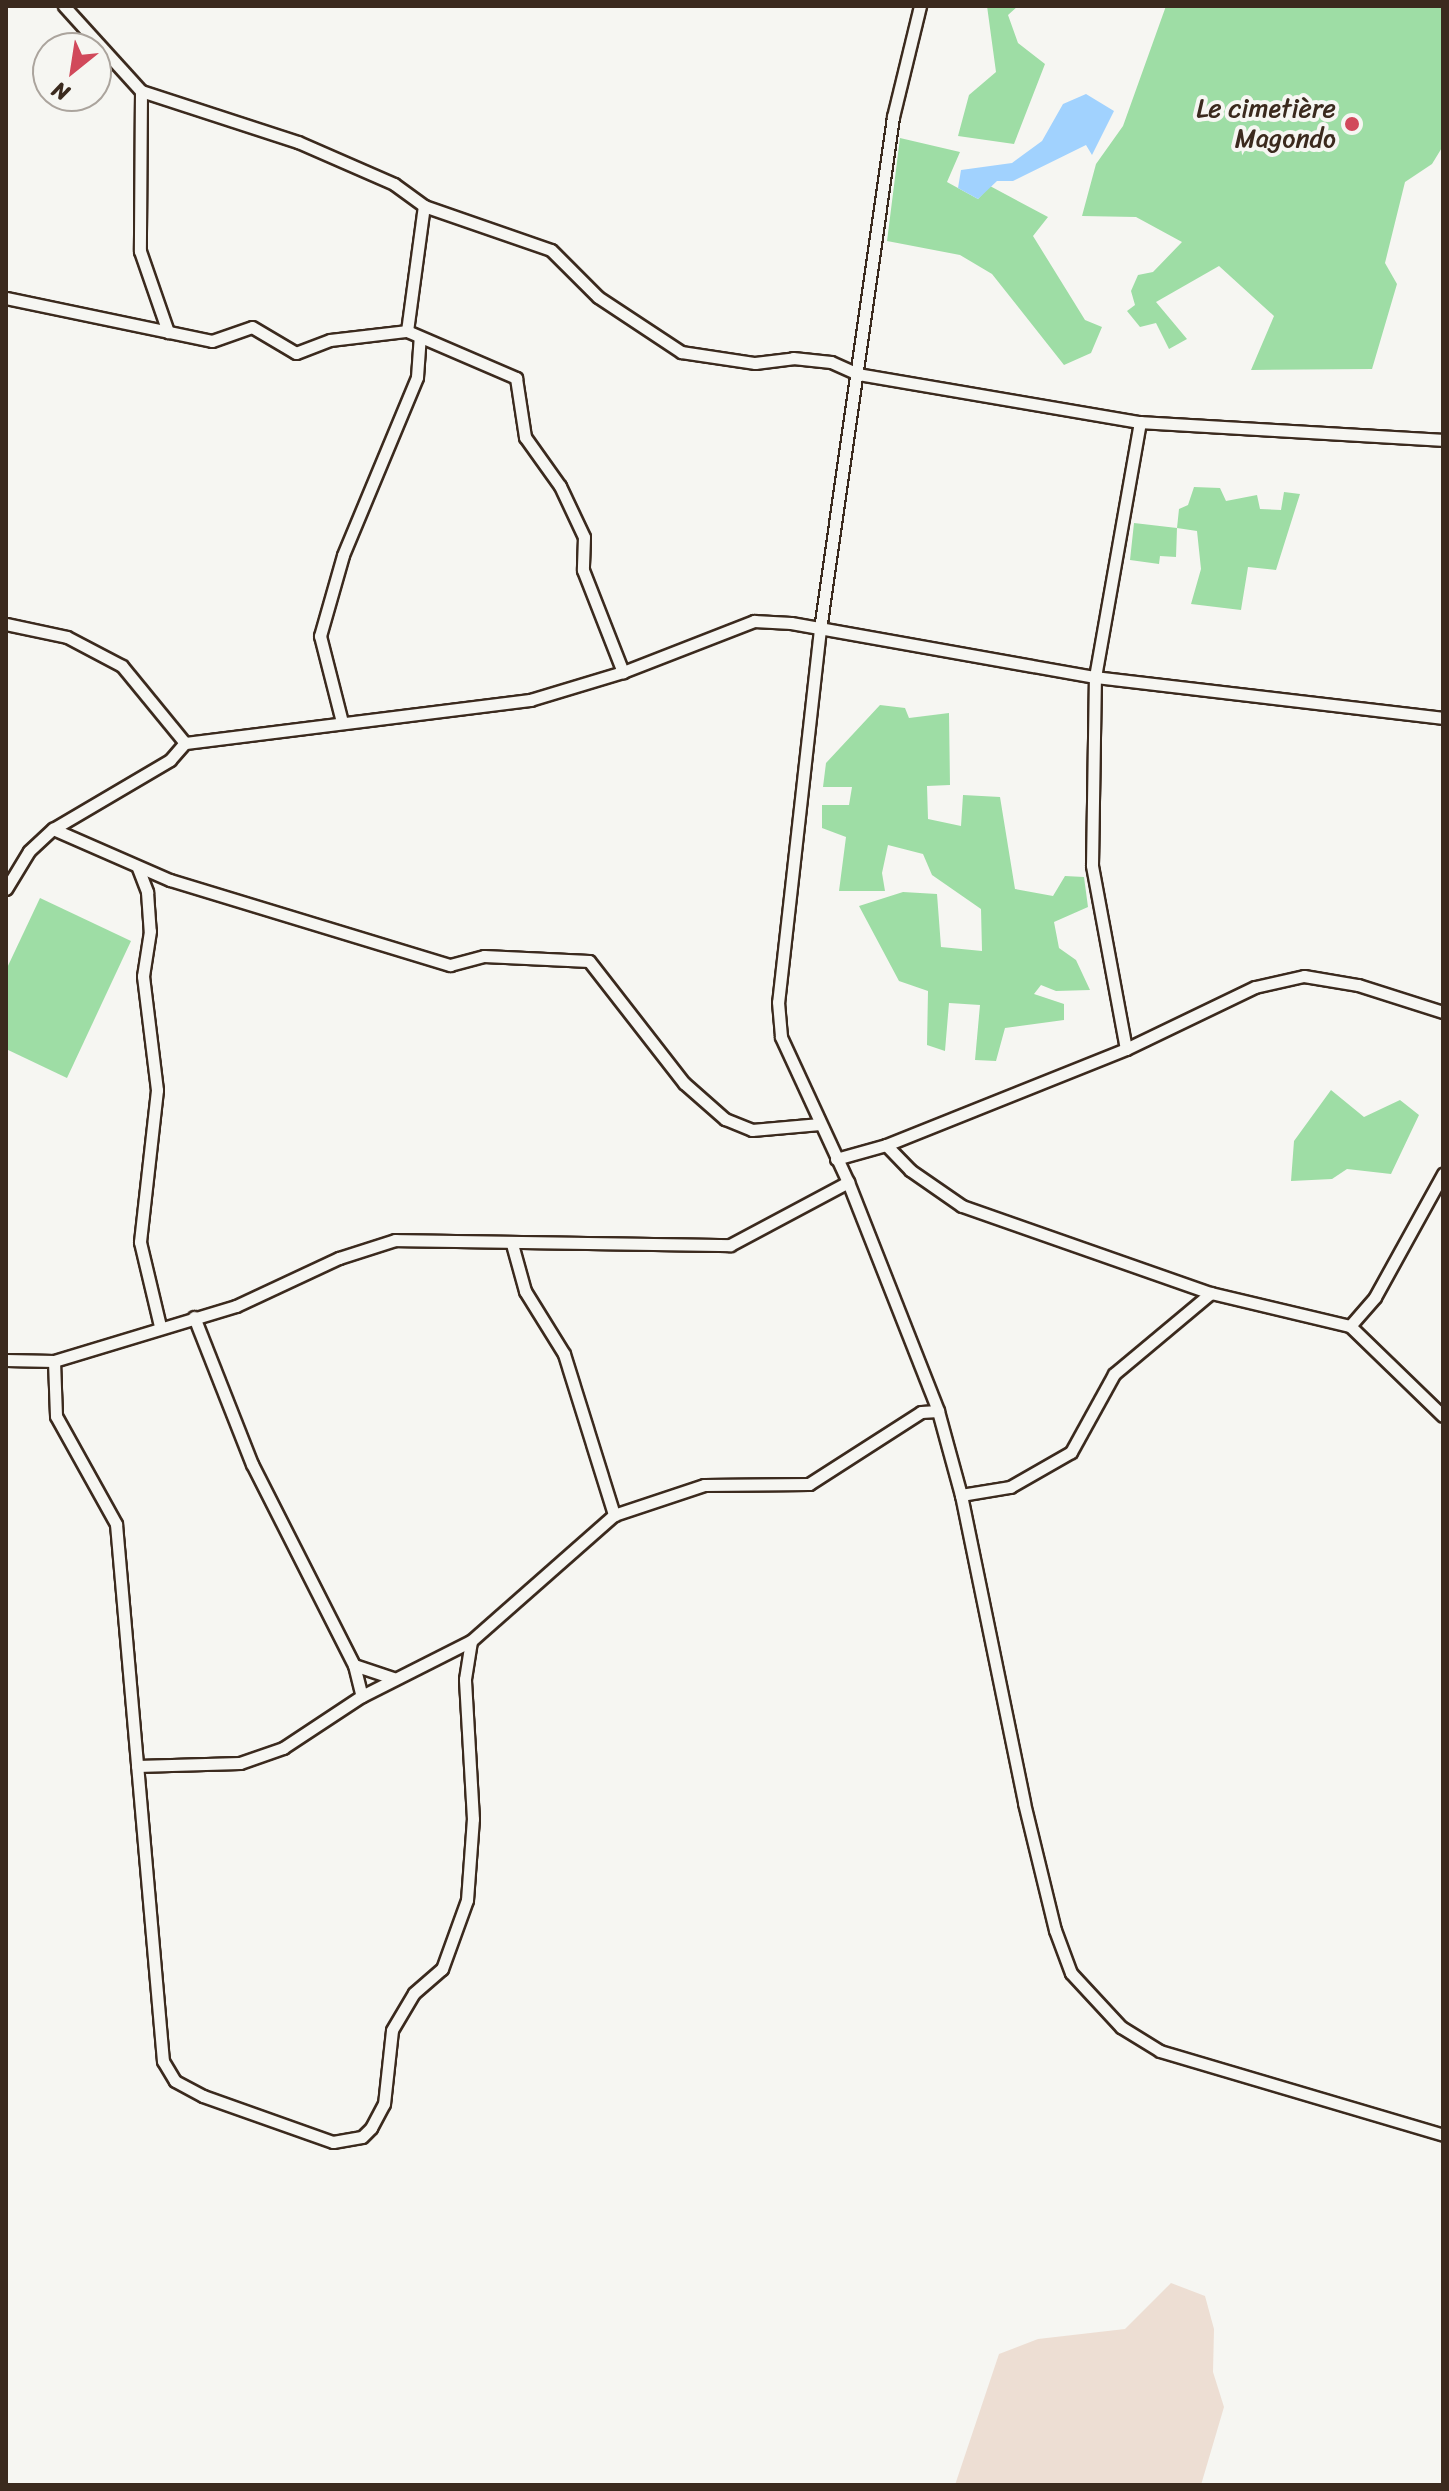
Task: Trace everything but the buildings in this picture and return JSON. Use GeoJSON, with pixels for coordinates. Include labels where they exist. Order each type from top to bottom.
{"type":"FeatureCollection","features":[{"type":"Feature","properties":{"kind":"street"},"geometry":{"type":"LineString","coordinates":[[64,6],[141,91],[298,142],[394,184],[424,206],[551,250],[598,297],[681,352],[755,363],[793,358],[831,362],[858,374],[1140,422],[1443,440]]}},
{"type":"Feature","properties":{"kind":"street"},"geometry":{"type":"LineString","coordinates":[[920,6],[893,117],[820,629],[778,1002],[785,1047],[848,1182],[938,1411],[961,1495],[1024,1803],[1055,1930],[1071,1973],[1121,2027],[1160,2051],[1443,2135]]}},
{"type":"Feature","properties":{"kind":"street"},"geometry":{"type":"LineString","coordinates":[[141,91],[140,251],[168,332]]}},
{"type":"Feature","properties":{"kind":"street"},"geometry":{"type":"LineString","coordinates":[[407,331],[424,206]]}},
{"type":"Feature","properties":{"kind":"street"},"geometry":{"type":"LineString","coordinates":[[6,298],[212,341],[252,327],[296,353],[330,340],[407,331],[516,378],[525,437],[560,486],[584,537],[583,570],[623,672]]}},
{"type":"Feature","properties":{"kind":"street"},"geometry":{"type":"LineString","coordinates":[[342,722],[320,636],[348,542],[417,377],[420,338]]}},
{"type":"Feature","properties":{"kind":"street"},"geometry":{"type":"LineString","coordinates":[[1126,1049],[1092,865],[1095,677],[1140,422]]}},
{"type":"Feature","properties":{"kind":"street"},"geometry":{"type":"LineString","coordinates":[[6,889],[29,851],[53,829],[170,760],[185,743],[530,700],[623,672],[754,621],[820,629],[1095,677],[1443,718]]}},
{"type":"Feature","properties":{"kind":"street"},"geometry":{"type":"LineString","coordinates":[[6,624],[67,637],[122,666],[185,743]]}},
{"type":"Feature","properties":{"kind":"street"},"geometry":{"type":"LineString","coordinates":[[53,829],[138,868],[450,965],[484,956],[589,961],[684,1083],[725,1119],[752,1130],[820,1124]]}},
{"type":"Feature","properties":{"kind":"street"},"geometry":{"type":"LineString","coordinates":[[138,868],[147,892],[150,931],[143,976],[157,1090],[140,1242],[160,1326]]}},
{"type":"Feature","properties":{"kind":"street"},"geometry":{"type":"LineString","coordinates":[[836,1159],[886,1145],[1126,1049],[1255,987],[1304,976],[1358,985],[1443,1012]]}},
{"type":"Feature","properties":{"kind":"street"},"geometry":{"type":"LineString","coordinates":[[886,1145],[910,1170],[962,1206],[1211,1293],[1350,1326],[1443,1416]]}},
{"type":"Feature","properties":{"kind":"street"},"geometry":{"type":"LineString","coordinates":[[1350,1326],[1375,1297],[1443,1174]]}},
{"type":"Feature","properties":{"kind":"street"},"geometry":{"type":"LineString","coordinates":[[6,1360],[54,1361],[160,1326],[236,1306],[339,1258],[395,1240],[730,1245],[848,1182]]}},
{"type":"Feature","properties":{"kind":"street"},"geometry":{"type":"LineString","coordinates":[[512,1244],[525,1291],[564,1354],[614,1515]]}},
{"type":"Feature","properties":{"kind":"street"},"geometry":{"type":"LineString","coordinates":[[961,1495],[1010,1487],[1071,1452],[1114,1374],[1211,1293]]}},
{"type":"Feature","properties":{"kind":"street"},"geometry":{"type":"LineString","coordinates":[[194,1317],[252,1464],[354,1665],[362,1696]]}},
{"type":"Feature","properties":{"kind":"street"},"geometry":{"type":"LineString","coordinates":[[54,1361],[56,1416],[116,1524],[163,2061],[175,2081],[333,2142],[362,2137],[384,2104],[392,2030],[414,1993],[442,1969],[467,1900],[473,1819],[465,1679],[471,1641]]}},
{"type":"Feature","properties":{"kind":"street"},"geometry":{"type":"LineString","coordinates":[[137,1766],[240,1763],[283,1748],[393,1678],[471,1641],[614,1515],[704,1485],[809,1484],[921,1412],[938,1411]]}},
{"type":"Feature","properties":{"kind":"street"},"geometry":{"type":"LineString","coordinates":[[354,1665],[393,1678]]}},
{"type":"Feature","properties":{"kind":"shaded area"},"geometry":{"type":"Polygon","coordinates":[[[1171,2283],[1205,2296],[1214,2329],[1213,2372],[1224,2407],[1201,2485],[955,2485],[999,2354],[1038,2339],[1125,2329],[1171,2283]]]}},
{"type":"Feature","properties":{"kind":"green space"},"geometry":{"type":"Polygon","coordinates":[[[987,6],[1018,6],[1008,15],[1018,43],[1045,64],[1014,144],[958,136],[969,95],[996,72],[987,6]]]}},
{"type":"Feature","properties":{"kind":"green space"},"geometry":{"type":"Polygon","coordinates":[[[1166,6],[1443,6],[1443,146],[1432,164],[1405,182],[1385,263],[1397,284],[1372,369],[1251,370],[1274,316],[1219,266],[1156,302],[1187,339],[1169,349],[1156,323],[1140,327],[1127,311],[1135,305],[1131,291],[1138,275],[1153,272],[1182,242],[1136,217],[1082,216],[1096,164],[1123,126],[1166,6]]]}},
{"type":"Feature","properties":{"kind":"green space"},"geometry":{"type":"Polygon","coordinates":[[[900,138],[960,152],[947,182],[978,199],[990,186],[1048,217],[1033,236],[1085,320],[1102,327],[1091,353],[1064,365],[992,274],[960,255],[887,241],[900,138]]]}},
{"type":"Feature","properties":{"kind":"green space"},"geometry":{"type":"Polygon","coordinates":[[[1194,487],[1220,488],[1226,501],[1257,495],[1260,509],[1281,510],[1284,492],[1300,494],[1276,570],[1248,567],[1241,610],[1191,604],[1201,569],[1197,531],[1177,528],[1179,509],[1188,505],[1194,487]]]}},
{"type":"Feature","properties":{"kind":"green space"},"geometry":{"type":"Polygon","coordinates":[[[1134,523],[1177,528],[1176,557],[1160,556],[1159,564],[1130,560],[1134,523]]]}},
{"type":"Feature","properties":{"kind":"green space"},"geometry":{"type":"Polygon","coordinates":[[[880,705],[905,708],[909,718],[949,713],[950,785],[927,786],[928,819],[961,826],[963,795],[1000,797],[1015,889],[1053,896],[1065,876],[1084,877],[1088,907],[1054,922],[1059,948],[1076,960],[1090,990],[1056,991],[1041,985],[1034,994],[1064,1004],[1064,1020],[1005,1028],[996,1061],[975,1060],[980,1005],[949,1003],[945,1051],[927,1045],[928,991],[899,981],[859,906],[903,892],[937,894],[941,947],[982,951],[981,909],[932,875],[923,854],[888,845],[882,873],[885,891],[839,891],[846,837],[822,828],[822,805],[849,805],[852,787],[823,787],[826,763],[880,705]]]}},
{"type":"Feature","properties":{"kind":"green space"},"geometry":{"type":"Polygon","coordinates":[[[40,898],[131,941],[67,1078],[6,1049],[6,970],[40,898]]]}},
{"type":"Feature","properties":{"kind":"green space"},"geometry":{"type":"Polygon","coordinates":[[[1331,1090],[1364,1117],[1400,1100],[1419,1115],[1391,1174],[1347,1169],[1332,1179],[1291,1181],[1294,1141],[1331,1090]]]}},
{"type":"Feature","properties":{"kind":"water"},"geometry":{"type":"Polygon","coordinates":[[[1086,94],[1114,111],[1092,155],[1086,145],[1013,181],[997,181],[978,199],[958,188],[961,170],[1012,163],[1042,141],[1063,104],[1086,94]]]}},
{"type":"Feature","properties":{"kind":"place","name":"Le cimetière Magondo"},"geometry":{"type":"Point","coordinates":[1352,124]}}]}
